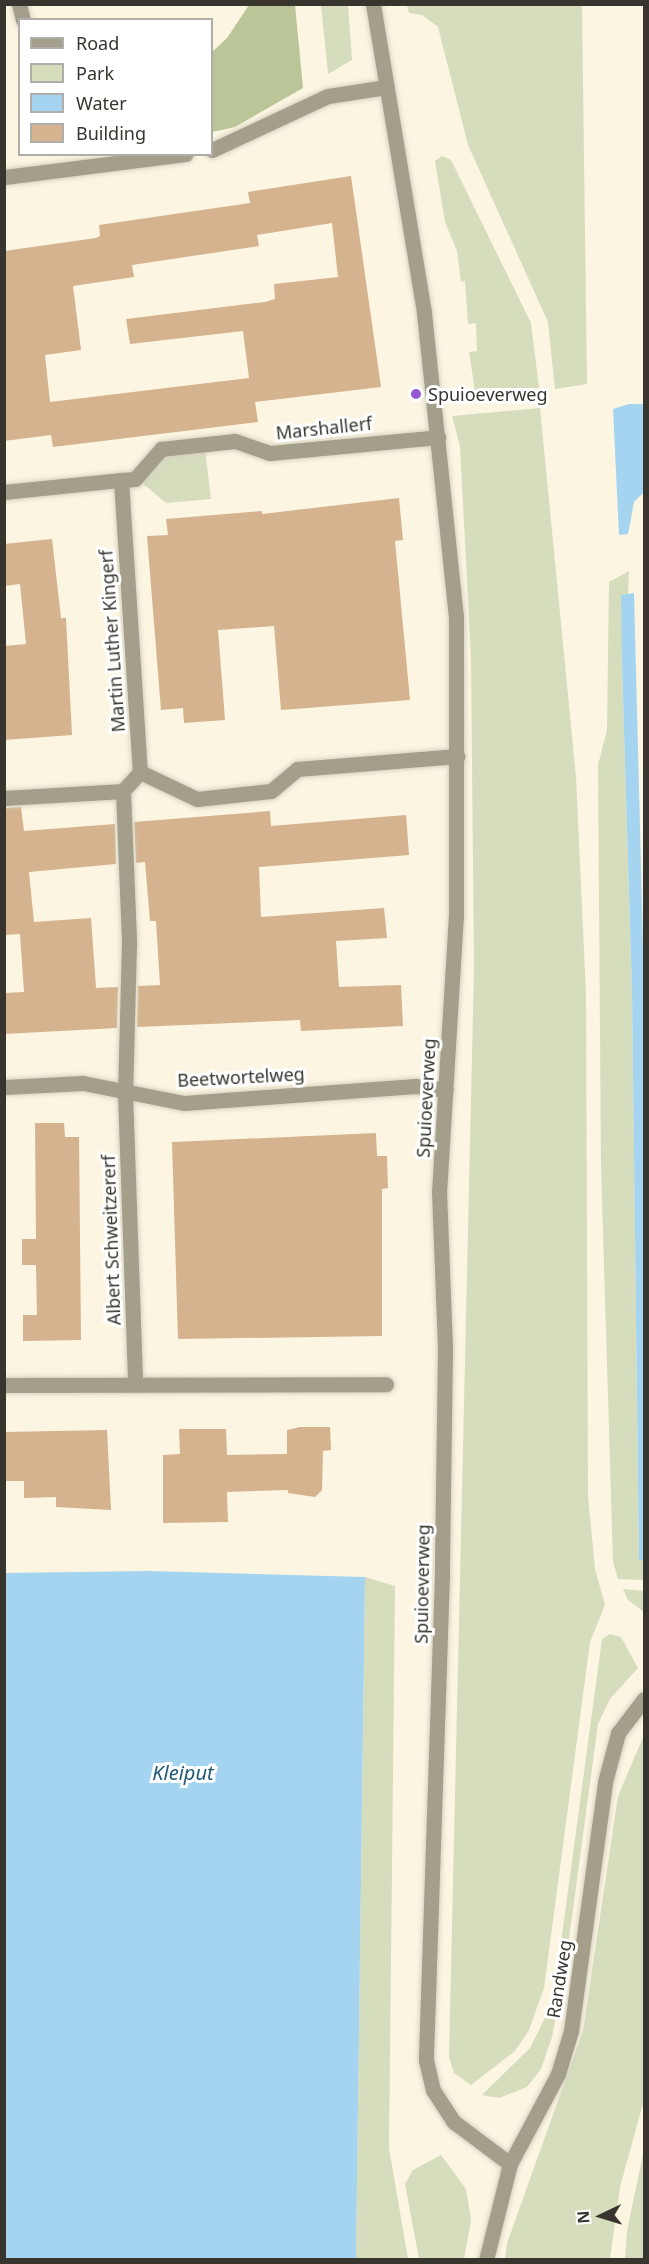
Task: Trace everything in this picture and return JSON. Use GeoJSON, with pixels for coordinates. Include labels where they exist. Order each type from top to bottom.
{"type":"FeatureCollection","features":[{"type":"Feature","properties":{"kind":"street","name":"Spuioeverweg"},"geometry":{"type":"LineString","coordinates":[[373,4],[424,313],[456,616],[456,915],[439,1191],[445,1348],[442,1574],[426,2060],[433,2091],[454,2122],[510,2164]]}},
{"type":"Feature","properties":{"kind":"street"},"geometry":{"type":"LineString","coordinates":[[213,150],[328,96],[386,87]]}},
{"type":"Feature","properties":{"kind":"street"},"geometry":{"type":"LineString","coordinates":[[4,177],[61,162],[155,156]]}},
{"type":"Feature","properties":{"kind":"street","name":"Marshallerf"},"geometry":{"type":"LineString","coordinates":[[121,480],[135,479],[161,449],[236,441],[270,453],[438,437]]}},
{"type":"Feature","properties":{"kind":"street"},"geometry":{"type":"LineString","coordinates":[[4,492],[121,480]]}},
{"type":"Feature","properties":{"kind":"street","name":"Martin Luther Kingerf"},"geometry":{"type":"LineString","coordinates":[[121,480],[140,772]]}},
{"type":"Feature","properties":{"kind":"street"},"geometry":{"type":"LineString","coordinates":[[4,798],[123,791],[140,772],[197,800],[271,791],[297,769],[457,756]]}},
{"type":"Feature","properties":{"kind":"street","name":"Albert Schweitzererf"},"geometry":{"type":"LineString","coordinates":[[123,791],[129,943],[125,1093],[135,1384]]}},
{"type":"Feature","properties":{"kind":"street","name":"Beetwortelweg"},"geometry":{"type":"LineString","coordinates":[[4,1087],[83,1083],[184,1103],[415,1086],[446,1090]]}},
{"type":"Feature","properties":{"kind":"street"},"geometry":{"type":"LineString","coordinates":[[4,1385],[386,1384]]}},
{"type":"Feature","properties":{"kind":"street","name":"Randweg"},"geometry":{"type":"LineString","coordinates":[[486,2259],[510,2164],[558,2074],[571,2031],[605,1782],[618,1732],[645,1699]]}},
{"type":"Feature","properties":{"kind":"green space"},"geometry":{"type":"Polygon","coordinates":[[[249,5],[295,5],[303,88],[235,127],[213,132],[213,51],[227,38],[249,5]]]}},
{"type":"Feature","properties":{"kind":"green space"},"geometry":{"type":"Polygon","coordinates":[[[321,5],[348,5],[352,60],[328,74],[321,5]]]}},
{"type":"Feature","properties":{"kind":"green space"},"geometry":{"type":"Polygon","coordinates":[[[407,5],[582,5],[587,384],[555,389],[548,322],[468,145],[438,27],[422,15],[409,13],[407,5]]]}},
{"type":"Feature","properties":{"kind":"green space"},"geometry":{"type":"Polygon","coordinates":[[[442,156],[451,160],[531,323],[539,388],[479,395],[475,391],[469,352],[477,351],[476,323],[468,324],[465,281],[461,282],[457,251],[445,222],[435,161],[442,156]]]}},
{"type":"Feature","properties":{"kind":"green space"},"geometry":{"type":"Polygon","coordinates":[[[540,408],[576,777],[586,994],[588,1496],[595,1569],[605,1605],[590,1642],[544,1988],[529,2030],[515,2051],[471,2085],[454,2073],[449,2057],[474,969],[471,658],[460,446],[452,416],[540,408]]]}},
{"type":"Feature","properties":{"kind":"green space"},"geometry":{"type":"Polygon","coordinates":[[[205,449],[211,499],[166,503],[141,482],[161,456],[205,449]]]}},
{"type":"Feature","properties":{"kind":"green space"},"geometry":{"type":"Polygon","coordinates":[[[629,571],[628,594],[622,595],[622,665],[632,993],[639,1559],[644,1560],[644,1580],[618,1579],[613,1562],[601,1165],[598,765],[607,730],[609,582],[629,571]]]}},
{"type":"Feature","properties":{"kind":"green space"},"geometry":{"type":"Polygon","coordinates":[[[365,1577],[395,1586],[389,2148],[408,2259],[356,2259],[365,1577]]]}},
{"type":"Feature","properties":{"kind":"green space"},"geometry":{"type":"Polygon","coordinates":[[[623,1589],[644,1591],[644,1612],[628,1600],[623,1589]]]}},
{"type":"Feature","properties":{"kind":"green space"},"geometry":{"type":"Polygon","coordinates":[[[610,1634],[621,1637],[638,1668],[610,1699],[598,1724],[565,1969],[552,2037],[541,2069],[527,2087],[499,2098],[482,2095],[530,2048],[553,2002],[602,1639],[610,1634]]]}},
{"type":"Feature","properties":{"kind":"green space"},"geometry":{"type":"Polygon","coordinates":[[[644,1735],[644,2100],[620,2187],[610,2259],[505,2259],[507,2243],[583,2031],[618,1796],[644,1735]]]}},
{"type":"Feature","properties":{"kind":"green space"},"geometry":{"type":"Polygon","coordinates":[[[644,2149],[644,2259],[625,2259],[627,2231],[644,2149]]]}},
{"type":"Feature","properties":{"kind":"green space"},"geometry":{"type":"Polygon","coordinates":[[[441,2155],[466,2189],[471,2220],[464,2259],[419,2259],[405,2184],[413,2170],[441,2155]]]}},
{"type":"Feature","properties":{"kind":"water"},"geometry":{"type":"Polygon","coordinates":[[[629,404],[644,404],[644,492],[634,502],[628,534],[619,535],[613,409],[629,404]]]}},
{"type":"Feature","properties":{"kind":"water"},"geometry":{"type":"Polygon","coordinates":[[[634,593],[644,984],[644,1560],[639,1560],[632,993],[621,595],[634,593]]]}},
{"type":"Feature","properties":{"kind":"water","name":"Kleiput"},"geometry":{"type":"Polygon","coordinates":[[[150,1571],[365,1577],[356,2259],[5,2259],[5,1573],[150,1571]]]}},
{"type":"Feature","properties":{"kind":"building"},"geometry":{"type":"Polygon","coordinates":[[[351,176],[381,387],[255,402],[258,422],[53,447],[51,435],[4,441],[4,251],[96,238],[100,236],[99,225],[250,203],[248,192],[351,176]],[[332,223],[257,235],[259,246],[132,265],[134,277],[73,286],[81,350],[45,355],[50,402],[249,378],[243,331],[130,344],[126,319],[265,302],[275,299],[274,284],[338,277],[332,223]]]}},
{"type":"Feature","properties":{"kind":"building"},"geometry":{"type":"Polygon","coordinates":[[[399,498],[403,540],[395,541],[410,700],[281,710],[274,626],[218,630],[225,720],[184,723],[183,708],[161,710],[147,536],[168,535],[166,519],[262,511],[262,514],[399,498]]]}},
{"type":"Feature","properties":{"kind":"building"},"geometry":{"type":"Polygon","coordinates":[[[52,539],[61,618],[66,618],[72,735],[4,740],[4,646],[26,644],[20,584],[4,586],[4,544],[52,539]]]}},
{"type":"Feature","properties":{"kind":"building"},"geometry":{"type":"Polygon","coordinates":[[[21,807],[24,831],[115,824],[116,864],[29,872],[34,922],[91,918],[96,988],[118,987],[117,1028],[4,1034],[4,993],[24,992],[20,934],[4,935],[4,808],[21,807]]]}},
{"type":"Feature","properties":{"kind":"building"},"geometry":{"type":"Polygon","coordinates":[[[270,811],[271,826],[406,815],[409,855],[259,867],[261,917],[384,908],[387,938],[336,941],[339,987],[401,985],[403,1026],[301,1031],[300,1020],[137,1027],[138,986],[160,985],[156,921],[150,921],[145,862],[136,863],[134,822],[270,811]]]}},
{"type":"Feature","properties":{"kind":"building"},"geometry":{"type":"Polygon","coordinates":[[[35,1123],[64,1123],[65,1137],[79,1137],[81,1340],[23,1341],[23,1315],[37,1315],[36,1265],[22,1265],[22,1239],[36,1239],[35,1123]]]}},
{"type":"Feature","properties":{"kind":"building"},"geometry":{"type":"Polygon","coordinates":[[[376,1133],[377,1156],[387,1156],[388,1188],[382,1189],[382,1336],[178,1339],[172,1142],[376,1133]]]}},
{"type":"Feature","properties":{"kind":"building"},"geometry":{"type":"Polygon","coordinates":[[[300,1427],[330,1427],[331,1450],[323,1451],[322,1490],[315,1497],[288,1493],[288,1490],[227,1492],[228,1522],[163,1523],[163,1455],[180,1454],[179,1429],[226,1429],[227,1455],[287,1454],[287,1430],[300,1427]]]}},
{"type":"Feature","properties":{"kind":"building"},"geometry":{"type":"Polygon","coordinates":[[[107,1430],[111,1510],[56,1507],[56,1497],[24,1498],[24,1481],[4,1481],[4,1432],[107,1430]]]}},
{"type":"Feature","properties":{"kind":"place","name":"Spuioeverweg"},"geometry":{"type":"Point","coordinates":[416,394]}}]}
